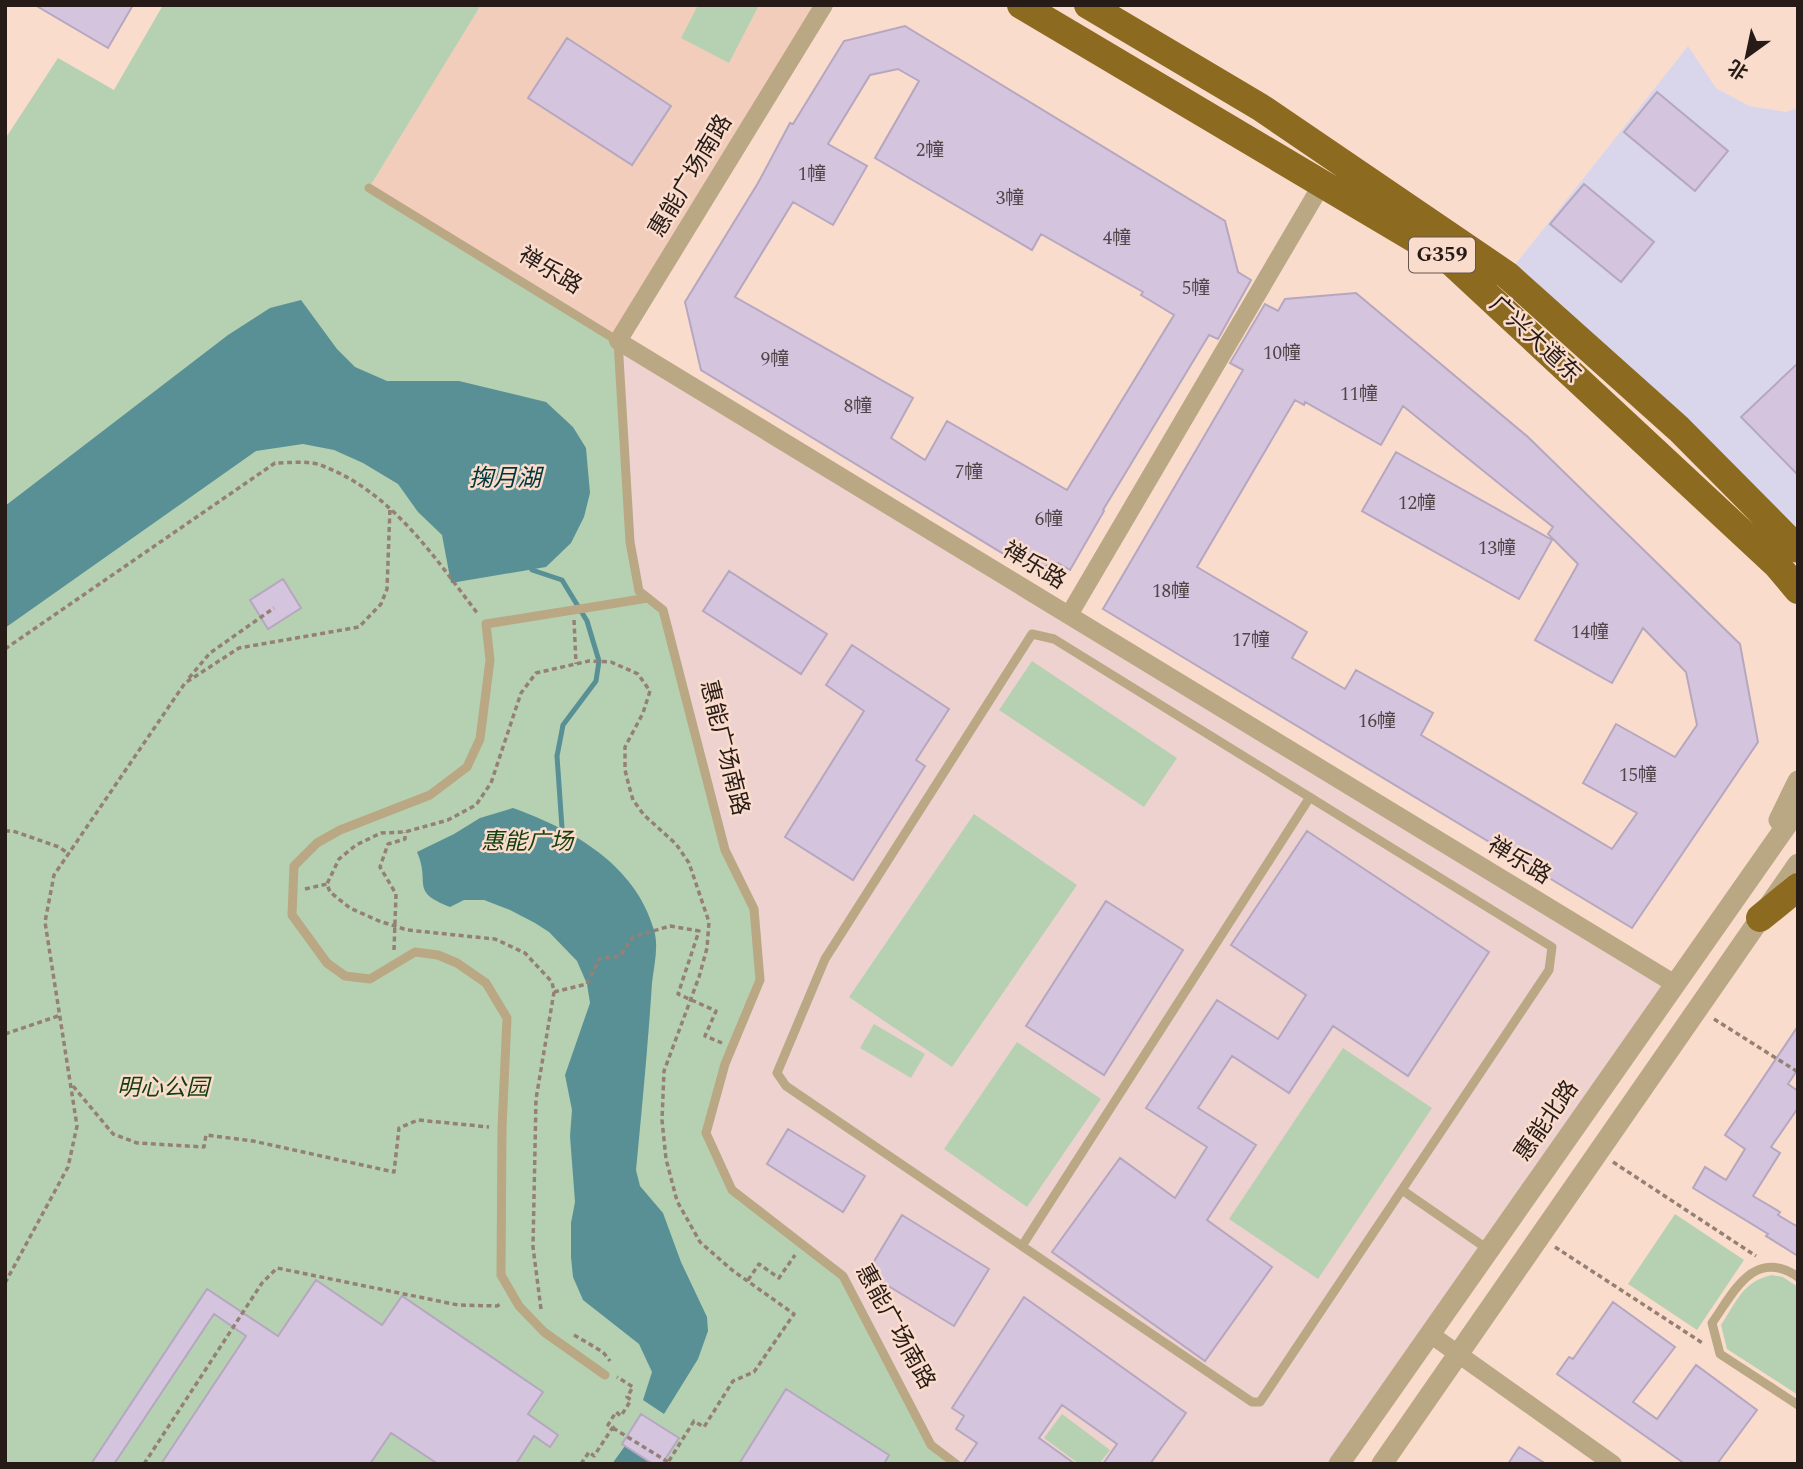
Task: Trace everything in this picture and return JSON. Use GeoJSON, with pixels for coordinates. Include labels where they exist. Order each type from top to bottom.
{"type":"FeatureCollection","features":[{"type":"Feature","properties":{"kind":"highway","name":"广兴大道东"},"geometry":{"type":"LineString","coordinates":[[1021,5],[1447,258],[1787,557]]}},
{"type":"Feature","properties":{"kind":"highway","name":"广兴大道东"},"geometry":{"type":"LineString","coordinates":[[1088,5],[1260,107],[1507,275],[1679,429],[1787,557],[1798,590]]}},
{"type":"Feature","properties":{"kind":"highway"},"geometry":{"type":"LineString","coordinates":[[1760,918],[1798,887]]}},
{"type":"Feature","properties":{"kind":"street","name":"惠能广场南路"},"geometry":{"type":"LineString","coordinates":[[618,341],[824,5]]}},
{"type":"Feature","properties":{"kind":"street"},"geometry":{"type":"LineString","coordinates":[[1069,615],[1322,184]]}},
{"type":"Feature","properties":{"kind":"street","name":"禅乐路"},"geometry":{"type":"LineString","coordinates":[[618,341],[1675,984]]}},
{"type":"Feature","properties":{"kind":"street"},"geometry":{"type":"LineString","coordinates":[[1787,557],[1798,597]]}},
{"type":"Feature","properties":{"kind":"street"},"geometry":{"type":"LineString","coordinates":[[1748,880],[1798,781]]}},
{"type":"Feature","properties":{"kind":"street","name":"惠能北路"},"geometry":{"type":"LineString","coordinates":[[1339,1464],[1798,809]]}},
{"type":"Feature","properties":{"kind":"street"},"geometry":{"type":"LineString","coordinates":[[1382,1464],[1798,864]]}},
{"type":"Feature","properties":{"kind":"street"},"geometry":{"type":"LineString","coordinates":[[1430,1335],[1614,1464]]}},
{"type":"Feature","properties":{"kind":"lane","name":"禅乐路"},"geometry":{"type":"LineString","coordinates":[[369,188],[618,341]]}},
{"type":"Feature","properties":{"kind":"lane","name":"惠能广场南路"},"geometry":{"type":"LineString","coordinates":[[618,341],[630,542],[639,591],[663,610],[725,850],[754,909],[760,980],[732,1048],[706,1133],[732,1190],[844,1276],[931,1445],[956,1464]]}},
{"type":"Feature","properties":{"kind":"lane"},"geometry":{"type":"LineString","coordinates":[[605,1375],[544,1332],[519,1306],[501,1275],[502,1128],[507,1018],[486,983],[457,963],[439,955],[415,952],[370,979],[345,976],[327,963],[292,915],[294,866],[317,843],[340,830],[430,795],[467,766],[480,739],[490,660],[486,624],[648,598]]}},
{"type":"Feature","properties":{"kind":"lane"},"geometry":{"type":"LineString","coordinates":[[1032,634],[1054,639],[1552,947],[1549,970],[1402,1190],[1260,1402],[1252,1402],[786,1086],[778,1073],[825,959],[1032,634]]}},
{"type":"Feature","properties":{"kind":"lane"},"geometry":{"type":"LineString","coordinates":[[1022,1246],[1310,797]]}},
{"type":"Feature","properties":{"kind":"lane"},"geometry":{"type":"LineString","coordinates":[[1402,1190],[1489,1250]]}},
{"type":"Feature","properties":{"kind":"lane"},"geometry":{"type":"LineString","coordinates":[[1798,1277],[1786,1269],[1772,1267],[1756,1270],[1744,1277],[1712,1323],[1720,1354],[1798,1405]]}},
{"type":"Feature","properties":{"kind":"path"},"geometry":{"type":"LineString","coordinates":[[5,649],[275,463],[321,464],[390,507],[413,530],[486,624]]}},
{"type":"Feature","properties":{"kind":"path"},"geometry":{"type":"LineString","coordinates":[[185,683],[239,648],[359,627],[381,604],[387,589],[390,507]]}},
{"type":"Feature","properties":{"kind":"path"},"geometry":{"type":"LineString","coordinates":[[5,1283],[68,1167],[77,1126],[45,922],[54,875],[185,683],[209,653],[274,608]]}},
{"type":"Feature","properties":{"kind":"path"},"geometry":{"type":"LineString","coordinates":[[573,610],[576,664]]}},
{"type":"Feature","properties":{"kind":"path"},"geometry":{"type":"LineString","coordinates":[[545,1318],[540,1306],[533,1247],[536,1099],[554,992],[552,982],[525,953],[495,939],[449,936],[396,926],[350,908],[330,892],[327,884],[344,852],[381,834],[405,832],[447,820],[476,805],[491,783],[521,693],[536,673],[589,661],[611,662],[638,674],[650,691],[643,713],[625,747],[625,770],[634,800],[644,815],[677,844],[689,863],[709,922],[707,948],[664,1071],[662,1120],[666,1159],[677,1201],[700,1242],[732,1270],[794,1314],[754,1372],[733,1381],[704,1427],[694,1421],[667,1463],[608,1425],[616,1412],[621,1416],[631,1400],[627,1397],[633,1387],[608,1371],[610,1362],[603,1352],[568,1332]]}},
{"type":"Feature","properties":{"kind":"path"},"geometry":{"type":"LineString","coordinates":[[5,831],[13,831],[47,843],[69,854]]}},
{"type":"Feature","properties":{"kind":"path"},"geometry":{"type":"LineString","coordinates":[[400,961],[393,947],[396,894],[380,867],[388,844],[405,839],[405,832]]}},
{"type":"Feature","properties":{"kind":"path"},"geometry":{"type":"LineString","coordinates":[[293,892],[327,884]]}},
{"type":"Feature","properties":{"kind":"path"},"geometry":{"type":"LineString","coordinates":[[554,992],[587,984],[599,959],[620,956],[633,937],[670,926],[699,931],[678,994],[716,1011],[705,1035],[732,1048]]}},
{"type":"Feature","properties":{"kind":"path"},"geometry":{"type":"LineString","coordinates":[[1698,1008],[1798,1072]]}},
{"type":"Feature","properties":{"kind":"path"},"geometry":{"type":"LineString","coordinates":[[5,1034],[61,1015]]}},
{"type":"Feature","properties":{"kind":"path"},"geometry":{"type":"LineString","coordinates":[[71,1084],[113,1134],[137,1143],[204,1147],[206,1135],[253,1141],[394,1172],[400,1128],[418,1120],[502,1128]]}},
{"type":"Feature","properties":{"kind":"path"},"geometry":{"type":"LineString","coordinates":[[1598,1152],[1772,1267]]}},
{"type":"Feature","properties":{"kind":"path"},"geometry":{"type":"LineString","coordinates":[[1539,1237],[1704,1344],[1716,1343]]}},
{"type":"Feature","properties":{"kind":"path"},"geometry":{"type":"LineString","coordinates":[[748,1280],[759,1264],[779,1278],[802,1244]]}},
{"type":"Feature","properties":{"kind":"path"},"geometry":{"type":"LineString","coordinates":[[144,1464],[262,1283],[277,1268],[458,1305],[496,1306],[514,1298]]}},
{"type":"Feature","properties":{"kind":"path"},"geometry":{"type":"LineString","coordinates":[[581,1464],[589,1452],[594,1456],[613,1427]]}},
{"type":"Feature","properties":{"kind":"shaded area"},"geometry":{"type":"Polygon","coordinates":[[[481,5],[824,5],[618,341],[369,188],[481,5]]]}},
{"type":"Feature","properties":{"kind":"shaded area"},"geometry":{"type":"Polygon","coordinates":[[[1688,46],[1716,88],[1749,106],[1786,112],[1798,108],[1798,549],[1507,275],[1688,46]]]}},
{"type":"Feature","properties":{"kind":"shaded area"},"geometry":{"type":"Polygon","coordinates":[[[618,341],[1675,984],[1339,1464],[956,1464],[931,1445],[732,1190],[706,1133],[725,850],[639,591],[630,542],[618,341]]]}},
{"type":"Feature","properties":{"kind":"green space","name":"惠能广场"},"geometry":{"type":"Polygon","coordinates":[[[163,5],[481,5],[369,188],[618,341],[630,542],[639,591],[663,610],[725,850],[754,909],[760,980],[725,1064],[706,1133],[732,1190],[843,1276],[931,1445],[956,1464],[5,1464],[5,139],[58,58],[114,90],[163,5]]]}},
{"type":"Feature","properties":{"kind":"green space"},"geometry":{"type":"Polygon","coordinates":[[[698,5],[759,5],[729,63],[681,38],[698,5]]]}},
{"type":"Feature","properties":{"kind":"green space"},"geometry":{"type":"Polygon","coordinates":[[[1032,661],[1177,758],[1144,807],[999,710],[1032,661]]]}},
{"type":"Feature","properties":{"kind":"green space"},"geometry":{"type":"Polygon","coordinates":[[[974,814],[1077,885],[952,1067],[849,997],[974,814]]]}},
{"type":"Feature","properties":{"kind":"green space"},"geometry":{"type":"Polygon","coordinates":[[[874,1024],[925,1054],[911,1078],[860,1048],[874,1024]]]}},
{"type":"Feature","properties":{"kind":"green space"},"geometry":{"type":"Polygon","coordinates":[[[1017,1042],[1101,1099],[1027,1207],[944,1149],[1017,1042]]]}},
{"type":"Feature","properties":{"kind":"green space"},"geometry":{"type":"Polygon","coordinates":[[[1343,1048],[1432,1108],[1318,1279],[1229,1219],[1343,1048]]]}},
{"type":"Feature","properties":{"kind":"green space"},"geometry":{"type":"Polygon","coordinates":[[[1675,1214],[1744,1260],[1697,1330],[1628,1284],[1675,1214]]]}},
{"type":"Feature","properties":{"kind":"green space"},"geometry":{"type":"Polygon","coordinates":[[[1772,1275],[1783,1277],[1798,1287],[1798,1395],[1727,1349],[1721,1325],[1747,1287],[1772,1275]]]}},
{"type":"Feature","properties":{"kind":"green space"},"geometry":{"type":"Polygon","coordinates":[[[1062,1414],[1110,1450],[1099,1464],[1079,1464],[1044,1438],[1062,1414]]]}},
{"type":"Feature","properties":{"kind":"water","name":"掬月湖"},"geometry":{"type":"Polygon","coordinates":[[[301,300],[337,349],[355,367],[387,381],[459,381],[546,402],[573,427],[586,448],[590,493],[584,517],[571,543],[546,567],[451,583],[442,535],[418,512],[398,484],[363,463],[334,450],[303,444],[256,451],[5,628],[5,506],[228,335],[270,308],[301,300]]]}},
{"type":"Feature","properties":{"kind":"water"},"geometry":{"type":"Polygon","coordinates":[[[513,808],[558,827],[599,852],[632,886],[645,907],[654,930],[656,956],[636,1170],[640,1186],[663,1213],[681,1262],[707,1317],[708,1331],[698,1359],[664,1414],[643,1400],[652,1372],[639,1344],[583,1300],[573,1277],[571,1223],[575,1202],[570,1136],[572,1110],[565,1075],[590,1003],[587,984],[577,961],[549,932],[510,910],[484,900],[464,900],[450,907],[430,896],[423,886],[417,852],[480,818],[513,808]]]}},
{"type":"Feature","properties":{"kind":"water"},"geometry":{"type":"Polygon","coordinates":[[[635,1432],[656,1464],[612,1464],[635,1432]]]}},
{"type":"Feature","properties":{"kind":"building"},"geometry":{"type":"Polygon","coordinates":[[[35,5],[133,5],[108,48],[35,5]]]}},
{"type":"Feature","properties":{"kind":"building"},"geometry":{"type":"Polygon","coordinates":[[[905,26],[1225,221],[1238,272],[1251,280],[1218,339],[1209,335],[1103,510],[1070,570],[1058,563],[1030,570],[701,370],[685,302],[758,183],[790,123],[793,124],[844,41],[905,26]],[[898,69],[870,75],[828,144],[867,166],[833,225],[793,202],[735,297],[913,398],[891,438],[925,460],[947,421],[1067,490],[1174,315],[1141,295],[1143,292],[1041,234],[1032,250],[875,158],[919,81],[898,69]]]}},
{"type":"Feature","properties":{"kind":"building"},"geometry":{"type":"Polygon","coordinates":[[[567,38],[671,106],[632,165],[528,98],[567,38]]]}},
{"type":"Feature","properties":{"kind":"building"},"geometry":{"type":"Polygon","coordinates":[[[1657,92],[1728,151],[1695,191],[1624,132],[1657,92]]]}},
{"type":"Feature","properties":{"kind":"building"},"geometry":{"type":"Polygon","coordinates":[[[1584,184],[1654,242],[1621,282],[1550,224],[1584,184]]]}},
{"type":"Feature","properties":{"kind":"building"},"geometry":{"type":"Polygon","coordinates":[[[1356,293],[1528,437],[1740,644],[1758,742],[1632,928],[1103,609],[1243,370],[1230,363],[1265,304],[1278,311],[1285,299],[1356,293]],[[1295,400],[1197,567],[1307,632],[1292,658],[1345,689],[1356,670],[1433,713],[1421,735],[1612,849],[1637,813],[1583,783],[1616,724],[1675,757],[1697,725],[1686,672],[1643,628],[1612,683],[1535,640],[1578,564],[1548,534],[1553,527],[1403,406],[1381,445],[1305,402],[1304,405],[1295,400]]]}},
{"type":"Feature","properties":{"kind":"building"},"geometry":{"type":"Polygon","coordinates":[[[1798,363],[1798,475],[1741,417],[1798,363]]]}},
{"type":"Feature","properties":{"kind":"building"},"geometry":{"type":"Polygon","coordinates":[[[1396,452],[1552,540],[1519,599],[1362,511],[1396,452]]]}},
{"type":"Feature","properties":{"kind":"building"},"geometry":{"type":"Polygon","coordinates":[[[729,571],[827,634],[801,674],[703,611],[729,571]]]}},
{"type":"Feature","properties":{"kind":"building"},"geometry":{"type":"Polygon","coordinates":[[[283,579],[301,608],[268,629],[250,600],[283,579]]]}},
{"type":"Feature","properties":{"kind":"building"},"geometry":{"type":"Polygon","coordinates":[[[852,645],[949,709],[916,760],[925,766],[853,880],[785,837],[864,711],[826,685],[852,645]]]}},
{"type":"Feature","properties":{"kind":"building"},"geometry":{"type":"Polygon","coordinates":[[[1307,831],[1489,952],[1408,1076],[1333,1026],[1289,1093],[1232,1056],[1198,1108],[1256,1145],[1207,1220],[1272,1267],[1205,1361],[1052,1252],[1120,1158],[1175,1198],[1207,1147],[1146,1108],[1217,1000],[1278,1039],[1306,995],[1231,945],[1307,831]]]}},
{"type":"Feature","properties":{"kind":"building"},"geometry":{"type":"Polygon","coordinates":[[[1106,901],[1183,950],[1104,1075],[1026,1026],[1106,901]]]}},
{"type":"Feature","properties":{"kind":"building"},"geometry":{"type":"Polygon","coordinates":[[[1798,1026],[1798,1069],[1788,1084],[1798,1091],[1798,1108],[1771,1147],[1780,1153],[1753,1196],[1780,1212],[1778,1215],[1798,1227],[1798,1256],[1766,1236],[1768,1234],[1693,1188],[1705,1167],[1726,1180],[1745,1149],[1725,1135],[1798,1026]]]}},
{"type":"Feature","properties":{"kind":"building"},"geometry":{"type":"Polygon","coordinates":[[[788,1129],[865,1176],[843,1212],[767,1164],[788,1129]]]}},
{"type":"Feature","properties":{"kind":"building"},"geometry":{"type":"Polygon","coordinates":[[[902,1215],[989,1269],[954,1326],[867,1273],[902,1215]]]}},
{"type":"Feature","properties":{"kind":"building"},"geometry":{"type":"Polygon","coordinates":[[[316,1280],[382,1325],[402,1296],[543,1392],[528,1414],[558,1435],[550,1447],[534,1436],[516,1464],[438,1464],[391,1433],[370,1464],[161,1464],[246,1336],[214,1314],[114,1464],[91,1464],[207,1289],[278,1336],[316,1280]]]}},
{"type":"Feature","properties":{"kind":"building"},"geometry":{"type":"Polygon","coordinates":[[[1024,1297],[1186,1413],[1150,1464],[1103,1464],[1117,1444],[1062,1405],[1039,1438],[1075,1464],[963,1464],[977,1443],[956,1429],[964,1416],[952,1408],[1024,1297]]]}},
{"type":"Feature","properties":{"kind":"building"},"geometry":{"type":"Polygon","coordinates":[[[1613,1302],[1675,1347],[1633,1402],[1657,1419],[1696,1365],[1757,1410],[1717,1464],[1685,1464],[1557,1374],[1569,1357],[1573,1359],[1613,1302]]]}},
{"type":"Feature","properties":{"kind":"building"},"geometry":{"type":"Polygon","coordinates":[[[786,1389],[889,1455],[884,1464],[739,1464],[786,1389]]]}},
{"type":"Feature","properties":{"kind":"building"},"geometry":{"type":"Polygon","coordinates":[[[641,1414],[679,1438],[662,1464],[653,1464],[622,1444],[641,1414]]]}},
{"type":"Feature","properties":{"kind":"building"},"geometry":{"type":"Polygon","coordinates":[[[1519,1447],[1546,1464],[1508,1464],[1519,1447]]]}},
{"type":"Feature","properties":{"kind":"waterway"},"geometry":{"type":"LineString","coordinates":[[532,570],[562,580],[587,621],[599,661],[596,681],[563,725],[557,756],[562,828]]}},
{"type":"Feature","properties":{"kind":"park label","name":"明心公园"},"geometry":{"type":"Point","coordinates":[163,1088]}}]}
